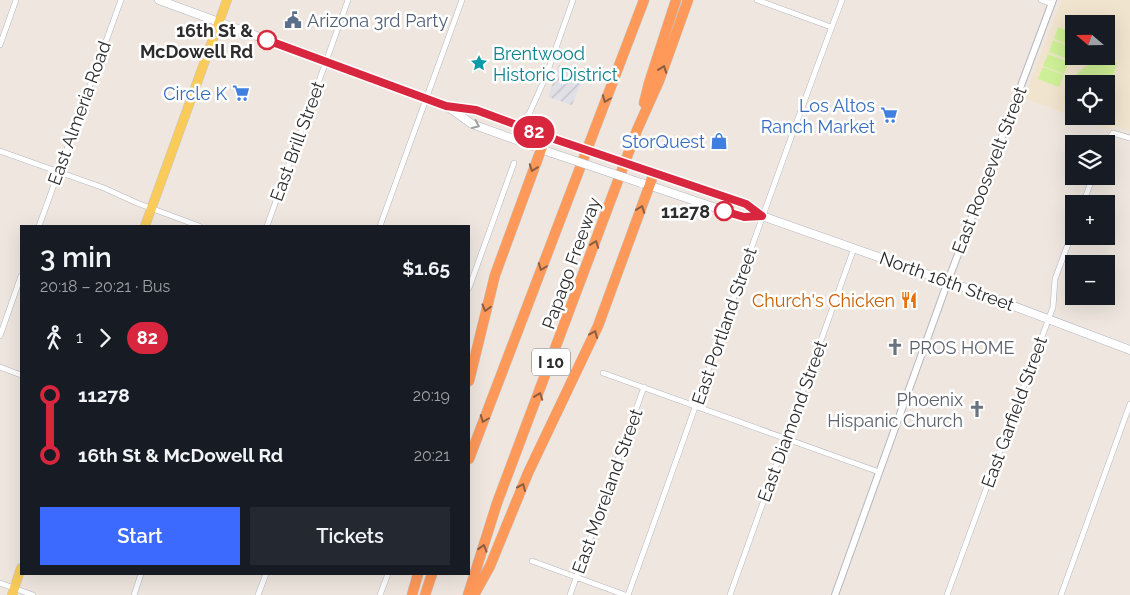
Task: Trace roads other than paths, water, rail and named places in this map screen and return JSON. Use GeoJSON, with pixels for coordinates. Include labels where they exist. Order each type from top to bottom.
{"type":"FeatureCollection","features":[{"type":"Feature","properties":{"kind":"highway"},"geometry":{"type":"LineString","coordinates":[[637,130],[649,82],[676,0]]}},
{"type":"Feature","properties":{"kind":"highway","name":"Papago Freeway"},"geometry":{"type":"LineString","coordinates":[[468,595],[498,503],[637,130],[659,81],[688,0]]}},
{"type":"Feature","properties":{"kind":"highway","name":"Papago Freeway"},"geometry":{"type":"LineString","coordinates":[[470,457],[644,2]]}},
{"type":"Feature","properties":{"kind":"highway"},"geometry":{"type":"LineString","coordinates":[[470,377],[496,275],[546,136]]}},
{"type":"Feature","properties":{"kind":"highway"},"geometry":{"type":"LineString","coordinates":[[474,595],[490,566],[528,473],[594,334],[645,185],[654,173]]}},
{"type":"Feature","properties":{"kind":"highway"},"geometry":{"type":"LineString","coordinates":[[412,595],[418,575]]}},
{"type":"Feature","properties":{"kind":"highway"},"geometry":{"type":"LineString","coordinates":[[425,595],[432,575]]}},
{"type":"Feature","properties":{"kind":"main road","name":"North 16th Street"},"geometry":{"type":"LineString","coordinates":[[159,0],[446,106],[476,110],[557,140],[746,204],[762,216],[948,281],[1130,350]]}},
{"type":"Feature","properties":{"kind":"main road"},"geometry":{"type":"LineString","coordinates":[[145,225],[228,0]]}},
{"type":"Feature","properties":{"kind":"main road","name":"North 16th Street"},"geometry":{"type":"LineString","coordinates":[[446,106],[472,124],[540,149],[744,217],[762,216]]}},
{"type":"Feature","properties":{"kind":"main road"},"geometry":{"type":"LineString","coordinates":[[13,592],[20,571]]}},
{"type":"Feature","properties":{"kind":"street"},"geometry":{"type":"LineString","coordinates":[[0,45],[16,0]]}},
{"type":"Feature","properties":{"kind":"street","name":"East Almeria Road"},"geometry":{"type":"LineString","coordinates":[[38,225],[120,0]]}},
{"type":"Feature","properties":{"kind":"street","name":"East Brill Street"},"geometry":{"type":"LineString","coordinates":[[267,225],[348,0]]}},
{"type":"Feature","properties":{"kind":"street"},"geometry":{"type":"LineString","coordinates":[[380,225],[462,0]]}},
{"type":"Feature","properties":{"kind":"street"},"geometry":{"type":"LineString","coordinates":[[512,124],[523,121],[530,112],[546,76],[573,0]]}},
{"type":"Feature","properties":{"kind":"street"},"geometry":{"type":"LineString","coordinates":[[757,0],[831,27]]}},
{"type":"Feature","properties":{"kind":"street","name":"East Portland Street"},"geometry":{"type":"LineString","coordinates":[[626,595],[842,0]]}},
{"type":"Feature","properties":{"kind":"street"},"geometry":{"type":"LineString","coordinates":[[1041,0],[1052,2]]}},
{"type":"Feature","properties":{"kind":"street","name":"East Roosevelt Street"},"geometry":{"type":"LineString","coordinates":[[835,595],[948,281],[1052,2]]}},
{"type":"Feature","properties":{"kind":"street"},"geometry":{"type":"LineString","coordinates":[[1112,135],[1113,133],[1130,138]]}},
{"type":"Feature","properties":{"kind":"street"},"geometry":{"type":"LineString","coordinates":[[0,150],[104,188],[196,225]]}},
{"type":"Feature","properties":{"kind":"street"},"geometry":{"type":"LineString","coordinates":[[470,285],[514,163]]}},
{"type":"Feature","properties":{"kind":"street","name":"East Garfield Street"},"geometry":{"type":"LineString","coordinates":[[948,595],[1053,306],[1055,279],[1068,245]]}},
{"type":"Feature","properties":{"kind":"street","name":"East Diamond Street"},"geometry":{"type":"LineString","coordinates":[[730,595],[854,248]]}},
{"type":"Feature","properties":{"kind":"street"},"geometry":{"type":"LineString","coordinates":[[0,336],[20,279]]}},
{"type":"Feature","properties":{"kind":"street"},"geometry":{"type":"LineString","coordinates":[[0,367],[20,375]]}},
{"type":"Feature","properties":{"kind":"street"},"geometry":{"type":"LineString","coordinates":[[603,373],[879,472]]}},
{"type":"Feature","properties":{"kind":"street","name":"East Moreland Street"},"geometry":{"type":"LineString","coordinates":[[570,595],[644,387]]}},
{"type":"Feature","properties":{"kind":"street"},"geometry":{"type":"LineString","coordinates":[[1061,595],[1130,404]]}},
{"type":"Feature","properties":{"kind":"street"},"geometry":{"type":"LineString","coordinates":[[532,561],[626,595]]}},
{"type":"Feature","properties":{"kind":"street"},"geometry":{"type":"LineString","coordinates":[[134,595],[141,575]]}},
{"type":"Feature","properties":{"kind":"street"},"geometry":{"type":"LineString","coordinates":[[258,595],[266,575]]}},
{"type":"Feature","properties":{"kind":"street"},"geometry":{"type":"LineString","coordinates":[[380,595],[388,575]]}},
{"type":"Feature","properties":{"kind":"street"},"geometry":{"type":"LineString","coordinates":[[0,583],[13,592],[33,595]]}},
{"type":"Feature","properties":{"kind":"place","name":"Arizona 3rd Party"},"geometry":{"type":"Point","coordinates":[293,20]}},
{"type":"Feature","properties":{"kind":"place","name":"16th St & McDowell Rd"},"geometry":{"type":"Point","coordinates":[267,40]}},
{"type":"Feature","properties":{"kind":"place","name":"Brentwood Historic District"},"geometry":{"type":"Point","coordinates":[479,63]}},
{"type":"Feature","properties":{"kind":"place","name":"Circle K"},"geometry":{"type":"Point","coordinates":[241,93]}},
{"type":"Feature","properties":{"kind":"place","name":"Los Altos Ranch Market"},"geometry":{"type":"Point","coordinates":[889,115]}},
{"type":"Feature","properties":{"kind":"place","name":"StorQuest"},"geometry":{"type":"Point","coordinates":[719,141]}},
{"type":"Feature","properties":{"kind":"place","name":"11278"},"geometry":{"type":"Point","coordinates":[724,211]}},
{"type":"Feature","properties":{"kind":"place","name":"Church's Chicken"},"geometry":{"type":"Point","coordinates":[909,300]}},
{"type":"Feature","properties":{"kind":"place","name":"PROS HOME"},"geometry":{"type":"Point","coordinates":[895,347]}},
{"type":"Feature","properties":{"kind":"place","name":"Phoenix Hispanic Church"},"geometry":{"type":"Point","coordinates":[977,409]}}]}
